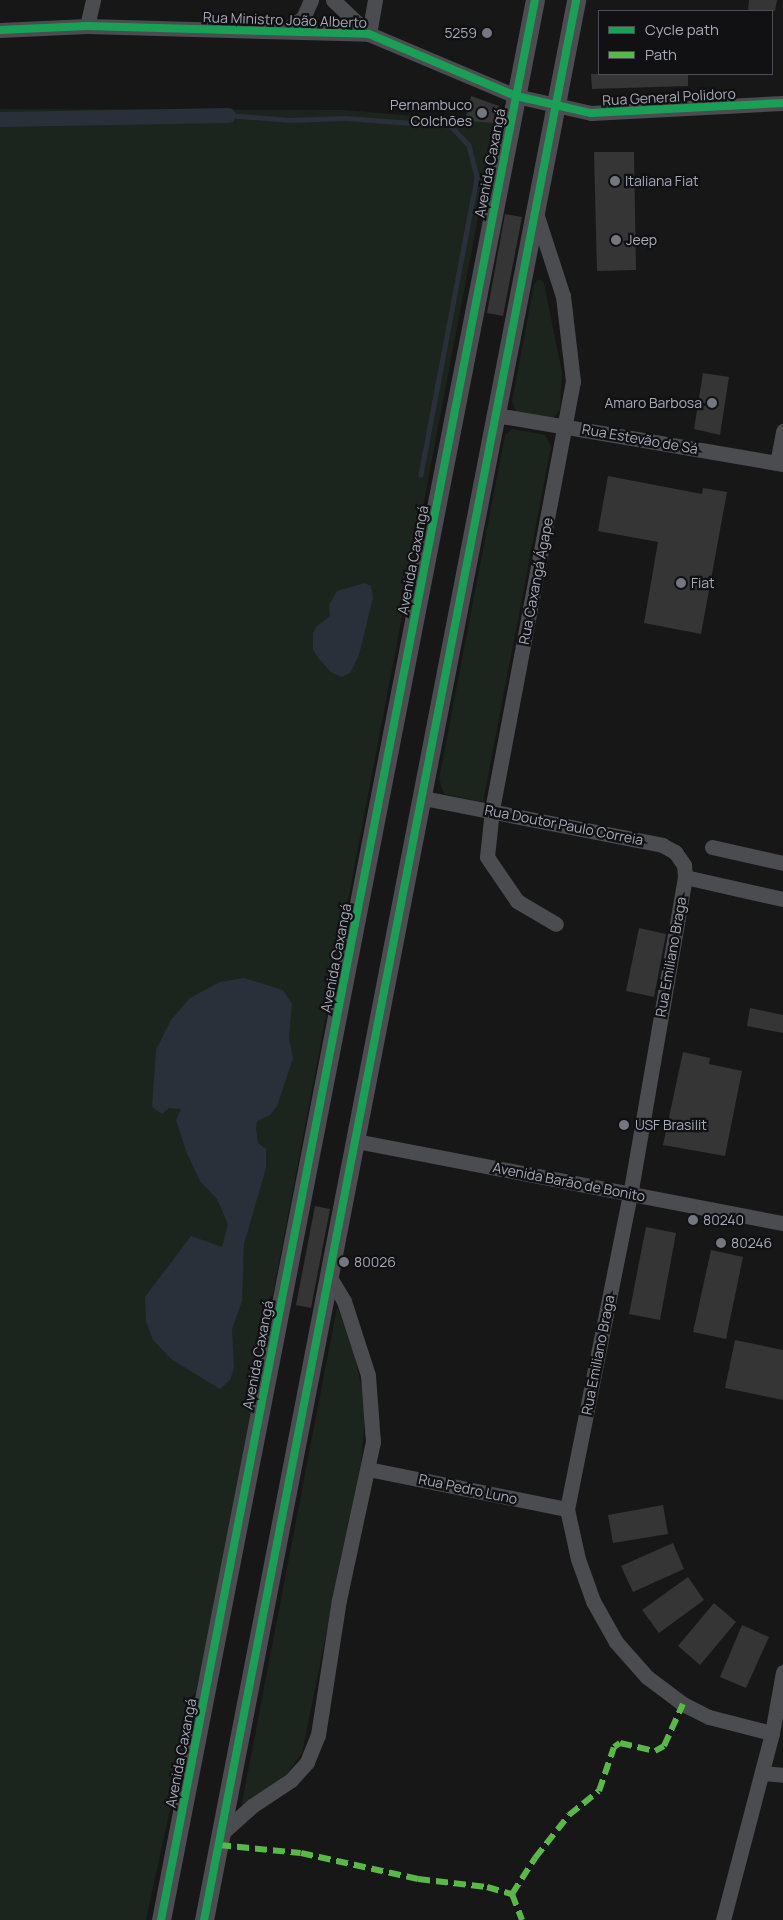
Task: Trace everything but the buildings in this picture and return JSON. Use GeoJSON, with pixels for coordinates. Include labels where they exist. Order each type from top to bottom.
{"type":"FeatureCollection","features":[{"type":"Feature","properties":{"kind":"main road","name":"Avenida Caxangá"},"geometry":{"type":"LineString","coordinates":[[161,1920],[535,0]]}},
{"type":"Feature","properties":{"kind":"main road"},"geometry":{"type":"LineString","coordinates":[[204,1920],[423,798],[576,0]]}},
{"type":"Feature","properties":{"kind":"street"},"geometry":{"type":"LineString","coordinates":[[88,26],[93,0]]}},
{"type":"Feature","properties":{"kind":"street"},"geometry":{"type":"LineString","coordinates":[[281,32],[303,18],[311,0]]}},
{"type":"Feature","properties":{"kind":"street"},"geometry":{"type":"LineString","coordinates":[[333,0],[369,34]]}},
{"type":"Feature","properties":{"kind":"street"},"geometry":{"type":"LineString","coordinates":[[369,34],[375,0]]}},
{"type":"Feature","properties":{"kind":"street","name":"Rua Ministro João Alberto"},"geometry":{"type":"LineString","coordinates":[[0,30],[88,26],[369,34],[516,96],[556,106]]}},
{"type":"Feature","properties":{"kind":"street","name":"Rua General Polidoro"},"geometry":{"type":"LineString","coordinates":[[556,106],[591,113],[783,103]]}},
{"type":"Feature","properties":{"kind":"street","name":"Rua Caxangá Ágape"},"geometry":{"type":"LineString","coordinates":[[535,210],[563,296],[570,341],[573,381],[567,426],[492,810],[487,858],[516,901],[556,924]]}},
{"type":"Feature","properties":{"kind":"street","name":"Rua Estevão de Sá"},"geometry":{"type":"LineString","coordinates":[[496,415],[780,464]]}},
{"type":"Feature","properties":{"kind":"street"},"geometry":{"type":"LineString","coordinates":[[780,464],[783,431]]}},
{"type":"Feature","properties":{"kind":"street","name":"Rua Doutor Paulo Correia"},"geometry":{"type":"LineString","coordinates":[[423,798],[492,810],[662,845],[680,858],[685,877]]}},
{"type":"Feature","properties":{"kind":"street"},"geometry":{"type":"LineString","coordinates":[[712,847],[783,863]]}},
{"type":"Feature","properties":{"kind":"street"},"geometry":{"type":"LineString","coordinates":[[685,877],[783,899]]}},
{"type":"Feature","properties":{"kind":"street","name":"Rua Emiliano Braga"},"geometry":{"type":"LineString","coordinates":[[685,877],[630,1194],[567,1510],[578,1559],[592,1601],[616,1642],[647,1676],[683,1704],[709,1717],[772,1733]]}},
{"type":"Feature","properties":{"kind":"street","name":"Avenida Barão de Bonito"},"geometry":{"type":"LineString","coordinates":[[356,1141],[783,1223]]}},
{"type":"Feature","properties":{"kind":"street"},"geometry":{"type":"LineString","coordinates":[[221,1834],[252,1806],[291,1780],[307,1762],[318,1735],[339,1600],[373,1442],[368,1375],[344,1301],[329,1276]]}},
{"type":"Feature","properties":{"kind":"street","name":"Rua Pedro Luno"},"geometry":{"type":"LineString","coordinates":[[368,1469],[567,1510]]}},
{"type":"Feature","properties":{"kind":"street"},"geometry":{"type":"LineString","coordinates":[[723,1920],[772,1733],[783,1672]]}},
{"type":"Feature","properties":{"kind":"street"},"geometry":{"type":"LineString","coordinates":[[762,1773],[783,1775]]}},
{"type":"Feature","properties":{"kind":"shaded area"},"geometry":{"type":"Polygon","coordinates":[[[0,109],[345,110],[496,123],[208,1636],[146,1920],[0,1920],[0,109]]]}},
{"type":"Feature","properties":{"kind":"shaded area"},"geometry":{"type":"Polygon","coordinates":[[[539,279],[544,283],[562,372],[560,410],[553,418],[516,412],[512,401],[534,284],[539,279]]]}},
{"type":"Feature","properties":{"kind":"shaded area"},"geometry":{"type":"Polygon","coordinates":[[[512,429],[545,435],[551,447],[483,802],[444,794],[439,779],[505,435],[512,429]]]}},
{"type":"Feature","properties":{"kind":"shaded area"},"geometry":{"type":"Polygon","coordinates":[[[365,583],[371,586],[373,598],[359,655],[351,672],[342,677],[332,673],[313,650],[313,633],[317,626],[330,616],[329,605],[337,591],[365,583]]]}},
{"type":"Feature","properties":{"kind":"shaded area"},"geometry":{"type":"Polygon","coordinates":[[[244,978],[283,990],[292,1004],[289,1038],[293,1058],[277,1106],[270,1115],[257,1121],[258,1143],[266,1149],[266,1168],[244,1244],[242,1301],[232,1329],[234,1368],[230,1380],[220,1389],[171,1359],[153,1340],[146,1321],[145,1297],[191,1236],[222,1247],[228,1224],[217,1199],[200,1181],[186,1151],[176,1120],[181,1109],[169,1108],[162,1114],[152,1107],[156,1050],[171,1020],[190,998],[220,982],[244,978]]]}},
{"type":"Feature","properties":{"kind":"shaded area"},"geometry":{"type":"Polygon","coordinates":[[[337,1307],[354,1353],[362,1389],[365,1419],[361,1463],[302,1753],[287,1774],[241,1808],[337,1307]]]}},
{"type":"Feature","properties":{"kind":"waterway"},"geometry":{"type":"LineString","coordinates":[[228,115],[290,120],[346,118],[451,126],[469,145],[477,178],[421,475]]}},
{"type":"Feature","properties":{"kind":"waterway"},"geometry":{"type":"LineString","coordinates":[[0,119],[228,115]]}},
{"type":"Feature","properties":{"kind":"marked path"},"geometry":{"type":"LineString","coordinates":[[219,1845],[301,1853],[418,1879],[487,1887],[512,1894],[535,1858],[569,1815],[599,1791],[614,1747],[620,1743],[655,1751],[664,1746],[683,1704]]}},
{"type":"Feature","properties":{"kind":"marked path"},"geometry":{"type":"LineString","coordinates":[[512,1894],[522,1920]]}},
{"type":"Feature","properties":{"kind":"cycle path"},"geometry":{"type":"LineString","coordinates":[[161,1920],[535,0]]}},
{"type":"Feature","properties":{"kind":"cycle path"},"geometry":{"type":"LineString","coordinates":[[204,1920],[576,0]]}},
{"type":"Feature","properties":{"kind":"cycle path"},"geometry":{"type":"LineString","coordinates":[[0,30],[87,26],[369,34],[516,96],[591,113],[783,103]]}},
{"type":"Feature","properties":{"kind":"place","name":"5259"},"geometry":{"type":"Point","coordinates":[487,33]}},
{"type":"Feature","properties":{"kind":"place","name":"Pernambuco Colchões"},"geometry":{"type":"Point","coordinates":[482,113]}},
{"type":"Feature","properties":{"kind":"place","name":"Italiana Fiat"},"geometry":{"type":"Point","coordinates":[615,181]}},
{"type":"Feature","properties":{"kind":"place","name":"Jeep"},"geometry":{"type":"Point","coordinates":[616,240]}},
{"type":"Feature","properties":{"kind":"place","name":"Amaro Barbosa"},"geometry":{"type":"Point","coordinates":[712,403]}},
{"type":"Feature","properties":{"kind":"place","name":"Fiat"},"geometry":{"type":"Point","coordinates":[681,583]}},
{"type":"Feature","properties":{"kind":"place","name":"USF Brasilit"},"geometry":{"type":"Point","coordinates":[624,1125]}},
{"type":"Feature","properties":{"kind":"place","name":"80240"},"geometry":{"type":"Point","coordinates":[693,1220]}},
{"type":"Feature","properties":{"kind":"place","name":"80246"},"geometry":{"type":"Point","coordinates":[721,1243]}},
{"type":"Feature","properties":{"kind":"place","name":"80026"},"geometry":{"type":"Point","coordinates":[344,1262]}}]}
